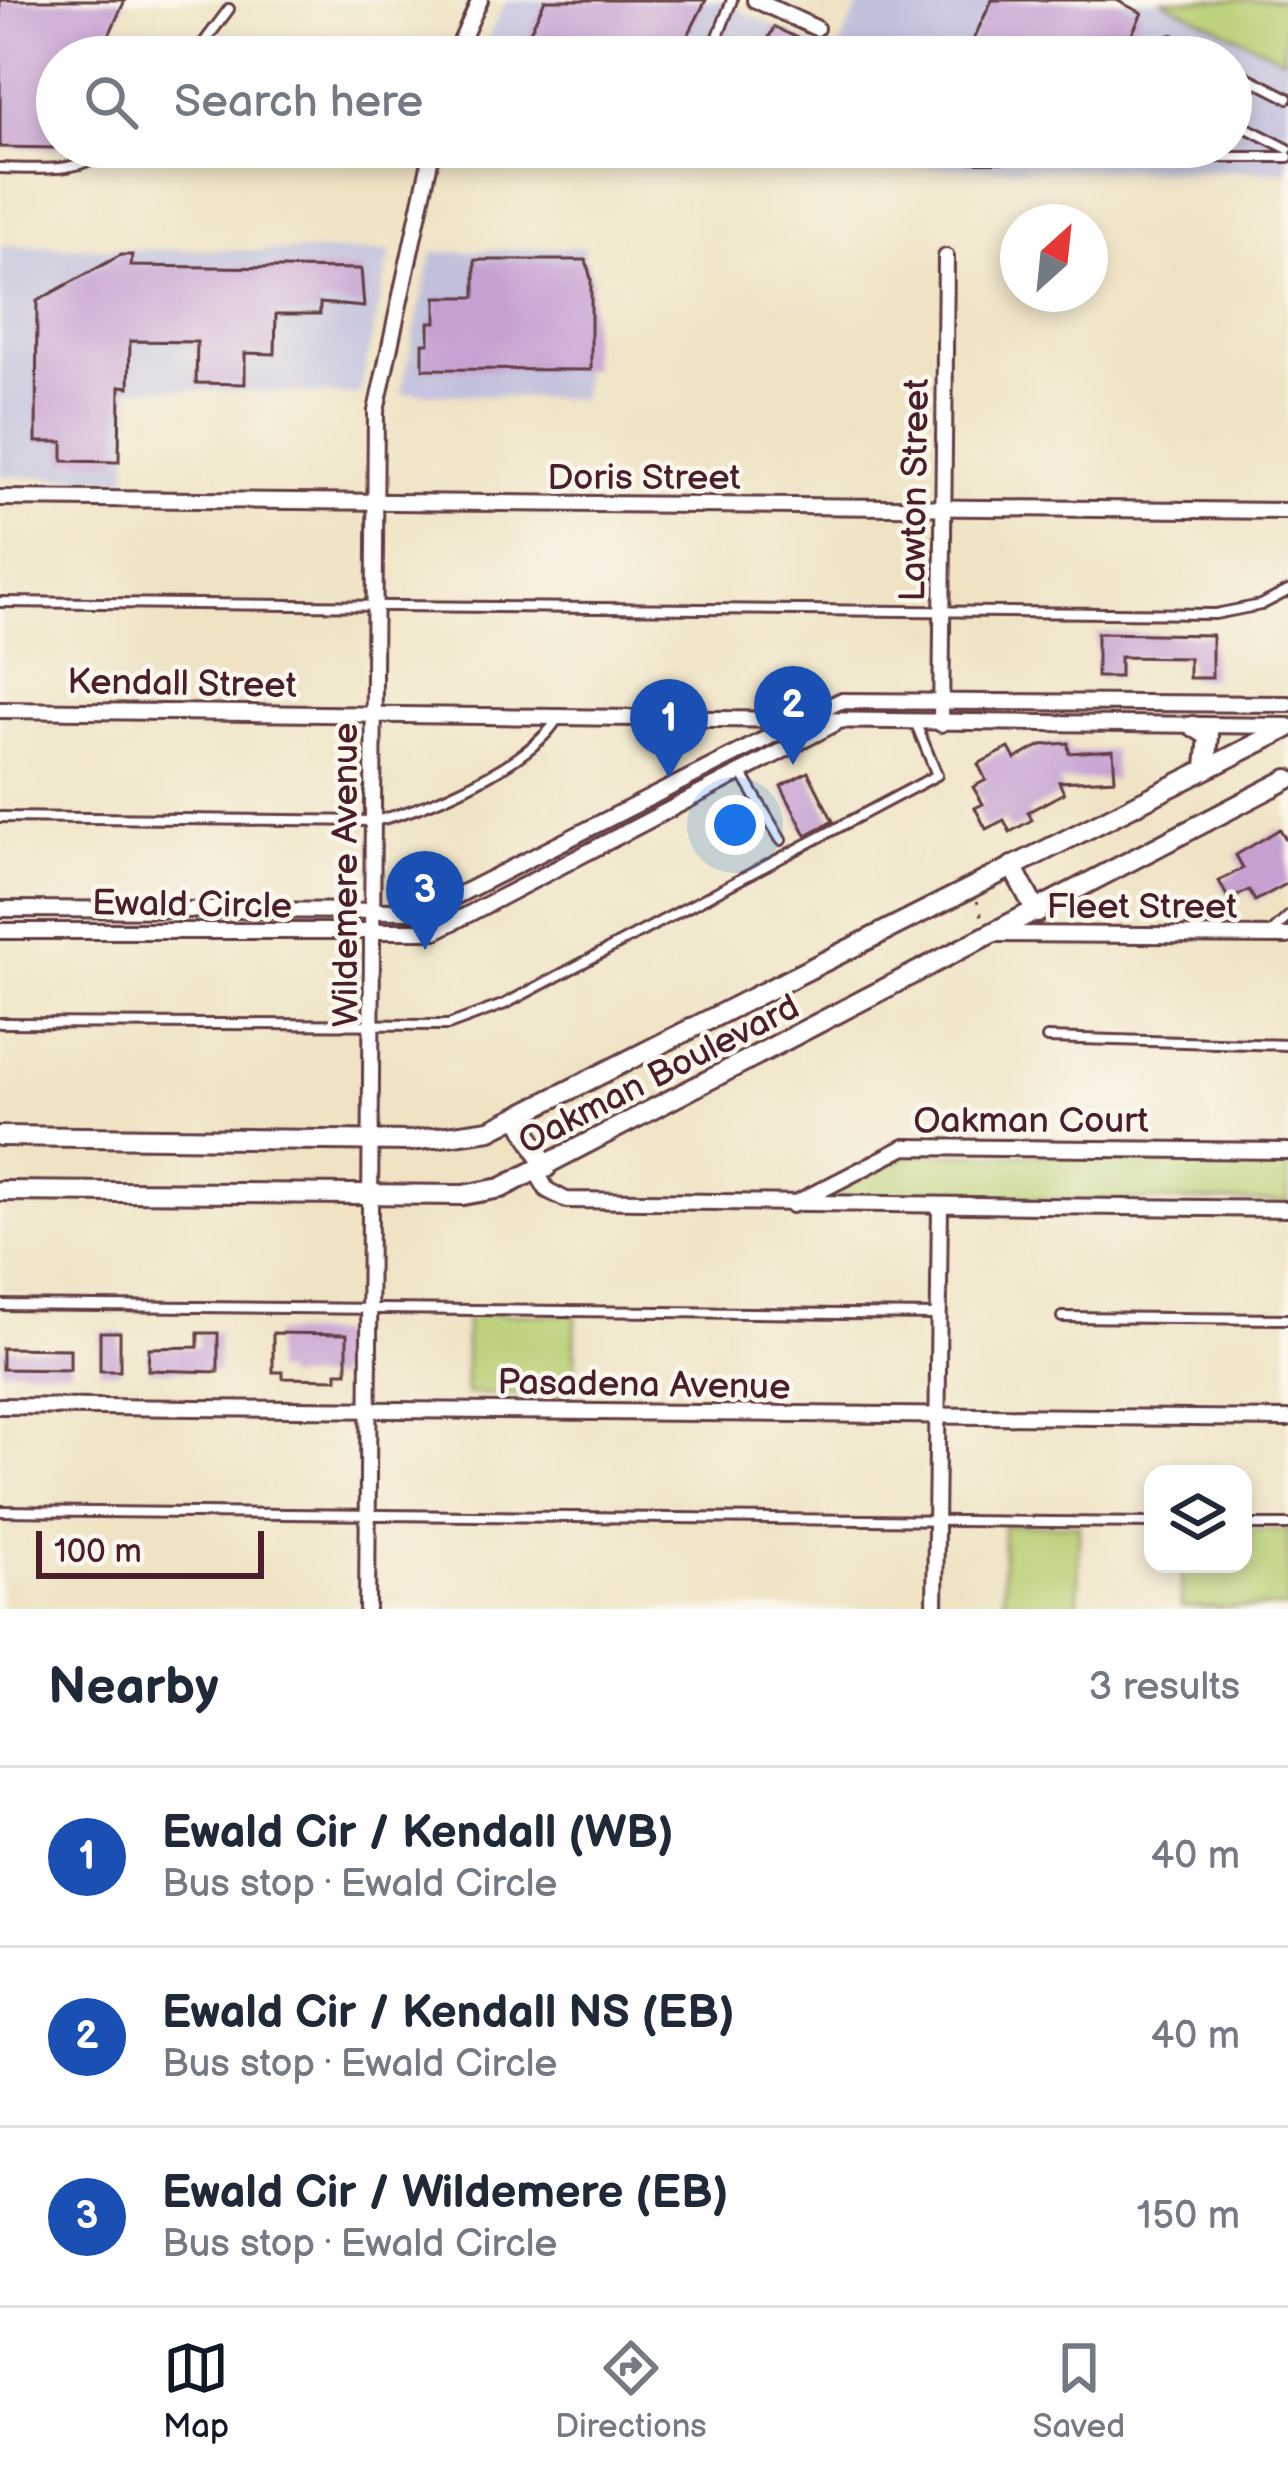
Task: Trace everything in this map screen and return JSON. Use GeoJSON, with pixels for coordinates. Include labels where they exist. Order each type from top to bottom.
{"type":"FeatureCollection","features":[{"type":"Feature","properties":{"kind":"street"},"geometry":{"type":"LineString","coordinates":[[464,36],[480,0]]}},
{"type":"Feature","properties":{"kind":"street"},"geometry":{"type":"LineString","coordinates":[[755,0],[816,28]]}},
{"type":"Feature","properties":{"kind":"street","name":"Wildemere Avenue"},"geometry":{"type":"LineString","coordinates":[[368,1609],[374,505],[381,370],[428,168]]}},
{"type":"Feature","properties":{"kind":"street","name":"Lawton Street"},"geometry":{"type":"LineString","coordinates":[[941,724],[946,257]]}},
{"type":"Feature","properties":{"kind":"street","name":"Doris Street"},"geometry":{"type":"LineString","coordinates":[[0,499],[1288,511]]}},
{"type":"Feature","properties":{"kind":"street","name":"Kendall Street"},"geometry":{"type":"LineString","coordinates":[[795,719],[840,701],[1288,704]]}},
{"type":"Feature","properties":{"kind":"street","name":"Kendall Street"},"geometry":{"type":"LineString","coordinates":[[0,710],[1288,727]]}},
{"type":"Feature","properties":{"kind":"street","name":"Ewald Circle"},"geometry":{"type":"LineString","coordinates":[[0,909],[374,913],[439,906],[795,719]]}},
{"type":"Feature","properties":{"kind":"street","name":"Ewald Circle"},"geometry":{"type":"LineString","coordinates":[[0,931],[373,935],[448,926],[836,723]]}},
{"type":"Feature","properties":{"kind":"street"},"geometry":{"type":"LineString","coordinates":[[1193,726],[1209,736],[1206,767]]}},
{"type":"Feature","properties":{"kind":"street","name":"Oakman Boulevard"},"geometry":{"type":"LineString","coordinates":[[0,1136],[443,1140],[520,1119],[1288,727]]}},
{"type":"Feature","properties":{"kind":"street","name":"Oakman Boulevard"},"geometry":{"type":"LineString","coordinates":[[0,1191],[463,1196],[541,1171],[1288,779]]}},
{"type":"Feature","properties":{"kind":"street"},"geometry":{"type":"LineString","coordinates":[[1012,866],[1036,913]]}},
{"type":"Feature","properties":{"kind":"street","name":"Fleet Street"},"geometry":{"type":"LineString","coordinates":[[991,931],[1288,936]]}},
{"type":"Feature","properties":{"kind":"street"},"geometry":{"type":"LineString","coordinates":[[520,1119],[541,1171]]}},
{"type":"Feature","properties":{"kind":"street","name":"Oakman Court"},"geometry":{"type":"LineString","coordinates":[[788,1207],[905,1147],[1288,1151]]}},
{"type":"Feature","properties":{"kind":"street","name":"Oakman Court"},"geometry":{"type":"LineString","coordinates":[[541,1171],[548,1190],[566,1200],[788,1207],[1288,1209]]}},
{"type":"Feature","properties":{"kind":"street"},"geometry":{"type":"LineString","coordinates":[[934,1609],[940,1206]]}},
{"type":"Feature","properties":{"kind":"street","name":"Pasadena Avenue"},"geometry":{"type":"LineString","coordinates":[[0,1406],[1288,1419]]}},
{"type":"Feature","properties":{"kind":"lane"},"geometry":{"type":"LineString","coordinates":[[718,36],[732,0]]}},
{"type":"Feature","properties":{"kind":"lane"},"geometry":{"type":"LineString","coordinates":[[209,36],[229,9]]}},
{"type":"Feature","properties":{"kind":"lane"},"geometry":{"type":"LineString","coordinates":[[1252,80],[1288,98]]}},
{"type":"Feature","properties":{"kind":"lane"},"geometry":{"type":"LineString","coordinates":[[1252,132],[1288,153]]}},
{"type":"Feature","properties":{"kind":"lane"},"geometry":{"type":"LineString","coordinates":[[1252,154],[1288,153]]}},
{"type":"Feature","properties":{"kind":"lane"},"geometry":{"type":"LineString","coordinates":[[0,168],[74,168]]}},
{"type":"Feature","properties":{"kind":"lane"},"geometry":{"type":"LineString","coordinates":[[0,602],[942,607],[1215,614],[1261,605],[1288,591]]}},
{"type":"Feature","properties":{"kind":"lane"},"geometry":{"type":"LineString","coordinates":[[0,817],[374,821],[404,815],[530,751],[559,716]]}},
{"type":"Feature","properties":{"kind":"lane"},"geometry":{"type":"LineString","coordinates":[[0,1023],[448,1025],[505,1004],[937,775],[916,724]]}},
{"type":"Feature","properties":{"kind":"lane"},"geometry":{"type":"LineString","coordinates":[[741,773],[781,839]]}},
{"type":"Feature","properties":{"kind":"lane"},"geometry":{"type":"LineString","coordinates":[[1269,935],[1288,917]]}},
{"type":"Feature","properties":{"kind":"lane"},"geometry":{"type":"LineString","coordinates":[[1047,1038],[1288,1045]]}},
{"type":"Feature","properties":{"kind":"lane"},"geometry":{"type":"LineString","coordinates":[[0,1305],[938,1315]]}},
{"type":"Feature","properties":{"kind":"lane"},"geometry":{"type":"LineString","coordinates":[[1062,1318],[1288,1318]]}},
{"type":"Feature","properties":{"kind":"lane"},"geometry":{"type":"LineString","coordinates":[[0,1511],[1144,1523]]}},
{"type":"Feature","properties":{"kind":"lane"},"geometry":{"type":"LineString","coordinates":[[1252,1525],[1288,1526]]}},
{"type":"Feature","properties":{"kind":"path"},"geometry":{"type":"LineString","coordinates":[[975,893],[991,931]]}},
{"type":"Feature","properties":{"kind":"shaded area"},"geometry":{"type":"Polygon","coordinates":[[[506,0],[717,0],[795,36],[489,36],[506,0]]]}},
{"type":"Feature","properties":{"kind":"shaded area"},"geometry":{"type":"Polygon","coordinates":[[[861,0],[1161,0],[1237,36],[845,36],[861,0]]]}},
{"type":"Feature","properties":{"kind":"shaded area"},"geometry":{"type":"Polygon","coordinates":[[[1252,43],[1283,58],[1288,49],[1288,172],[953,168],[1252,168],[1252,43]]]}},
{"type":"Feature","properties":{"kind":"shaded area"},"geometry":{"type":"Polygon","coordinates":[[[0,245],[391,252],[359,395],[130,388],[127,479],[0,476],[0,245]]]}},
{"type":"Feature","properties":{"kind":"shaded area"},"geometry":{"type":"Polygon","coordinates":[[[584,246],[582,399],[401,393],[432,253],[584,246]]]}},
{"type":"Feature","properties":{"kind":"green space"},"geometry":{"type":"Polygon","coordinates":[[[1161,0],[1288,0],[1283,58],[1252,43],[1252,36],[1237,36],[1161,0]]]}},
{"type":"Feature","properties":{"kind":"green space"},"geometry":{"type":"Polygon","coordinates":[[[913,1154],[1288,1157],[1288,1202],[842,1197],[839,1186],[913,1154]]]}},
{"type":"Feature","properties":{"kind":"green space"},"geometry":{"type":"Polygon","coordinates":[[[466,1313],[576,1315],[574,1395],[466,1394],[466,1313]]]}},
{"type":"Feature","properties":{"kind":"green space"},"geometry":{"type":"Polygon","coordinates":[[[1003,1525],[1079,1525],[1078,1606],[1003,1606],[1003,1525]]]}},
{"type":"Feature","properties":{"kind":"green space"},"geometry":{"type":"Polygon","coordinates":[[[1252,1529],[1288,1530],[1288,1608],[1181,1607],[1182,1573],[1252,1573],[1252,1529]]]}},
{"type":"Feature","properties":{"kind":"building"},"geometry":{"type":"Polygon","coordinates":[[[0,0],[125,0],[109,36],[36,36],[36,148],[0,147],[0,0]]]}},
{"type":"Feature","properties":{"kind":"building"},"geometry":{"type":"Polygon","coordinates":[[[545,0],[706,0],[688,36],[528,36],[545,0]]]}},
{"type":"Feature","properties":{"kind":"building"},"geometry":{"type":"Polygon","coordinates":[[[992,0],[1116,0],[1142,13],[1131,36],[975,36],[992,0]]]}},
{"type":"Feature","properties":{"kind":"building"},"geometry":{"type":"Polygon","coordinates":[[[774,27],[793,36],[770,36],[774,27]]]}},
{"type":"Feature","properties":{"kind":"building"},"geometry":{"type":"Polygon","coordinates":[[[121,255],[132,255],[131,266],[361,269],[364,307],[320,303],[320,314],[276,314],[275,354],[245,353],[245,384],[196,383],[197,342],[130,341],[129,387],[120,386],[119,462],[63,461],[63,442],[36,442],[37,301],[121,255]]]}},
{"type":"Feature","properties":{"kind":"building"},"geometry":{"type":"Polygon","coordinates":[[[475,260],[586,260],[591,279],[591,370],[423,369],[423,343],[429,343],[429,322],[436,322],[436,297],[475,297],[475,260]]]}},
{"type":"Feature","properties":{"kind":"building"},"geometry":{"type":"Polygon","coordinates":[[[1097,633],[1212,635],[1212,678],[1189,678],[1189,658],[1120,657],[1120,677],[1097,677],[1097,633]]]}},
{"type":"Feature","properties":{"kind":"building"},"geometry":{"type":"Polygon","coordinates":[[[1068,743],[1069,753],[1113,750],[1115,779],[1059,782],[1064,793],[1028,812],[1032,820],[1010,832],[1004,820],[986,829],[975,808],[983,804],[973,787],[986,780],[978,764],[1009,748],[1015,759],[1041,745],[1068,743]]]}},
{"type":"Feature","properties":{"kind":"building"},"geometry":{"type":"Polygon","coordinates":[[[808,772],[833,821],[806,835],[781,786],[808,772]]]}},
{"type":"Feature","properties":{"kind":"building"},"geometry":{"type":"Polygon","coordinates":[[[1280,829],[1288,843],[1288,883],[1255,901],[1249,890],[1229,900],[1219,881],[1243,868],[1236,855],[1280,829]]]}},
{"type":"Feature","properties":{"kind":"building"},"geometry":{"type":"Polygon","coordinates":[[[100,1332],[120,1332],[120,1371],[100,1371],[100,1332]]]}},
{"type":"Feature","properties":{"kind":"building"},"geometry":{"type":"Polygon","coordinates":[[[198,1333],[218,1333],[218,1372],[148,1370],[149,1348],[198,1347],[198,1333]]]}},
{"type":"Feature","properties":{"kind":"building"},"geometry":{"type":"Polygon","coordinates":[[[273,1333],[347,1334],[347,1372],[337,1372],[337,1379],[283,1378],[283,1372],[273,1372],[273,1333]]]}},
{"type":"Feature","properties":{"kind":"building"},"geometry":{"type":"Polygon","coordinates":[[[2,1348],[70,1349],[70,1370],[2,1369],[2,1348]]]}},
{"type":"Feature","properties":{"kind":"place","name":"Ewald Cir / Kendall NS (EB)"},"geometry":{"type":"Point","coordinates":[793,765]}},
{"type":"Feature","properties":{"kind":"place","name":"Ewald Cir / Kendall (WB)"},"geometry":{"type":"Point","coordinates":[669,778]}},
{"type":"Feature","properties":{"kind":"place","name":"Ewald Cir / Wildemere (EB)"},"geometry":{"type":"Point","coordinates":[425,950]}}]}
